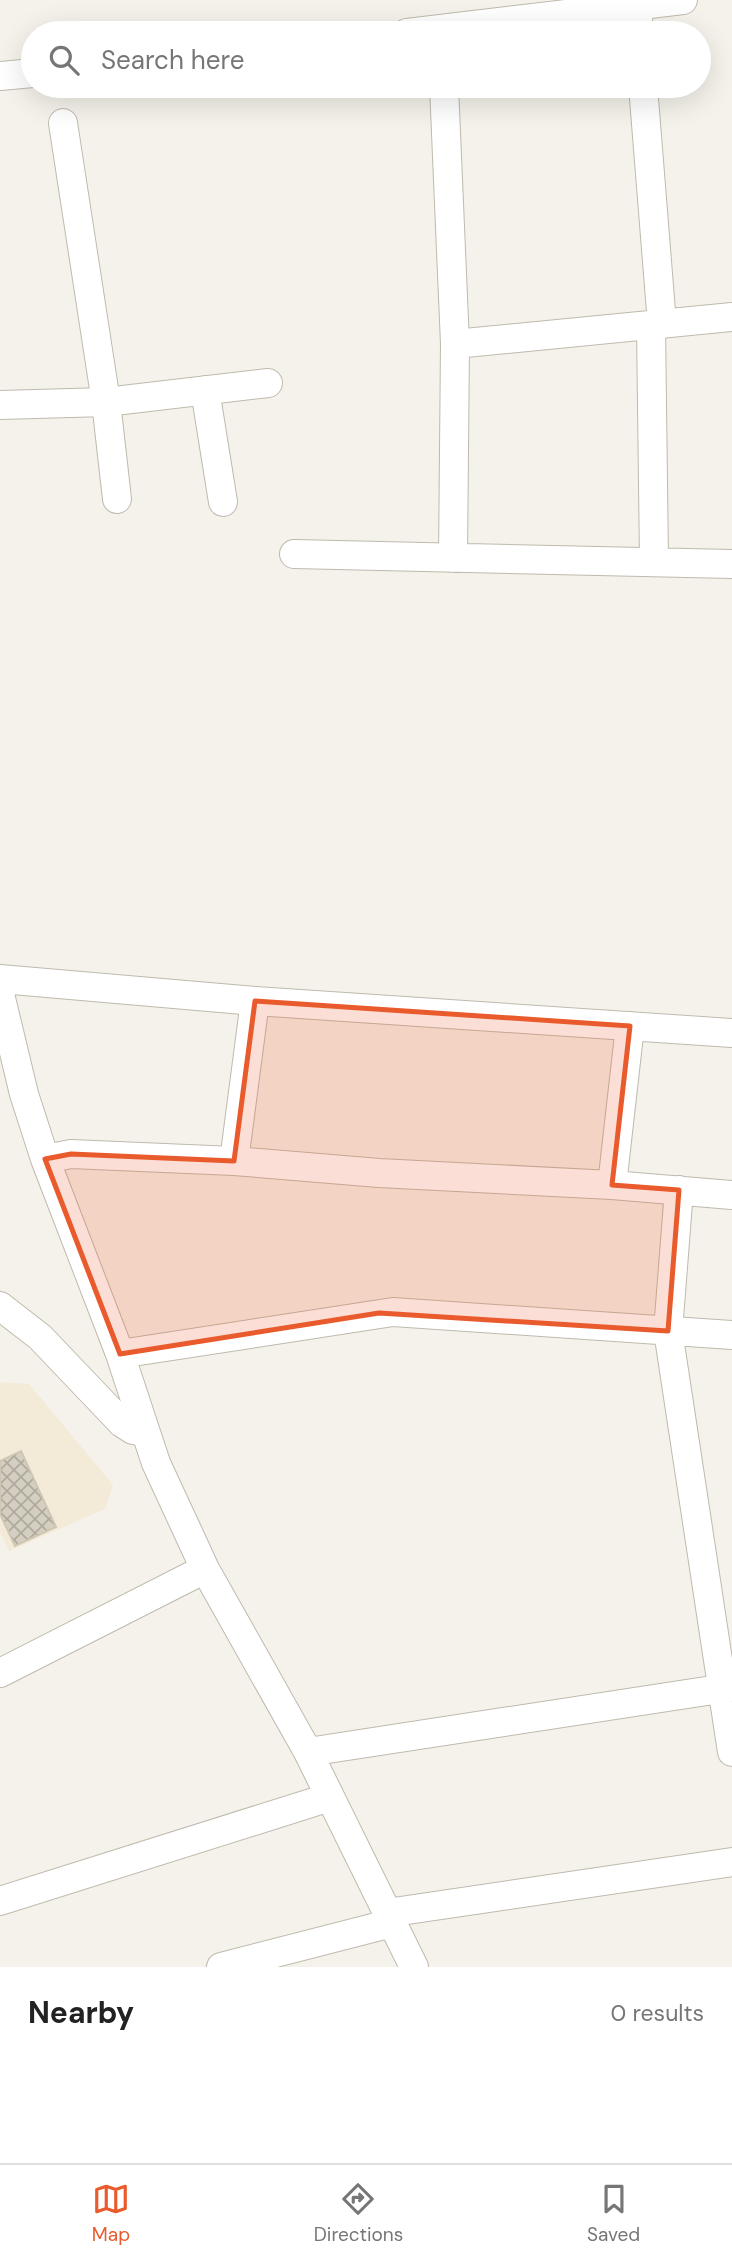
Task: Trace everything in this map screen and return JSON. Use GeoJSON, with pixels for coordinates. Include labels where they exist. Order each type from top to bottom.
{"type":"FeatureCollection","features":[{"type":"Feature","properties":{"kind":"street"},"geometry":{"type":"LineString","coordinates":[[605,21],[638,19],[682,0]]}},
{"type":"Feature","properties":{"kind":"street"},"geometry":{"type":"LineString","coordinates":[[0,76],[21,74]]}},
{"type":"Feature","properties":{"kind":"street"},"geometry":{"type":"LineString","coordinates":[[444,98],[455,344],[453,558]]}},
{"type":"Feature","properties":{"kind":"street"},"geometry":{"type":"LineString","coordinates":[[644,98],[656,324],[654,562]]}},
{"type":"Feature","properties":{"kind":"street"},"geometry":{"type":"LineString","coordinates":[[63,123],[106,402],[117,499]]}},
{"type":"Feature","properties":{"kind":"street"},"geometry":{"type":"LineString","coordinates":[[455,344],[732,317]]}},
{"type":"Feature","properties":{"kind":"street"},"geometry":{"type":"LineString","coordinates":[[0,405],[106,402],[268,383]]}},
{"type":"Feature","properties":{"kind":"street"},"geometry":{"type":"LineString","coordinates":[[205,390],[223,502]]}},
{"type":"Feature","properties":{"kind":"street"},"geometry":{"type":"LineString","coordinates":[[294,554],[732,564]]}},
{"type":"Feature","properties":{"kind":"street"},"geometry":{"type":"LineString","coordinates":[[0,979],[255,1002],[732,1033]]}},
{"type":"Feature","properties":{"kind":"street"},"geometry":{"type":"LineString","coordinates":[[0,995],[21,1081],[45,1158],[120,1354],[156,1463],[205,1569],[308,1752],[414,1967]]}},
{"type":"Feature","properties":{"kind":"street"},"geometry":{"type":"LineString","coordinates":[[234,1161],[255,1002]]}},
{"type":"Feature","properties":{"kind":"street"},"geometry":{"type":"LineString","coordinates":[[612,1185],[630,1026]]}},
{"type":"Feature","properties":{"kind":"street"},"geometry":{"type":"LineString","coordinates":[[45,1158],[71,1154],[234,1161],[732,1195]]}},
{"type":"Feature","properties":{"kind":"street"},"geometry":{"type":"LineString","coordinates":[[679,1190],[668,1331],[727,1688],[732,1752]]}},
{"type":"Feature","properties":{"kind":"street"},"geometry":{"type":"LineString","coordinates":[[0,1306],[40,1337],[122,1423],[133,1430],[145,1432]]}},
{"type":"Feature","properties":{"kind":"street"},"geometry":{"type":"LineString","coordinates":[[120,1354],[393,1312],[732,1335]]}},
{"type":"Feature","properties":{"kind":"street"},"geometry":{"type":"LineString","coordinates":[[0,1673],[205,1569]]}},
{"type":"Feature","properties":{"kind":"street"},"geometry":{"type":"LineString","coordinates":[[308,1752],[727,1688]]}},
{"type":"Feature","properties":{"kind":"street"},"geometry":{"type":"LineString","coordinates":[[0,1902],[330,1797]]}},
{"type":"Feature","properties":{"kind":"street"},"geometry":{"type":"LineString","coordinates":[[221,1967],[390,1918],[732,1862]]}},
{"type":"Feature","properties":{"kind":"highlighted area"},"geometry":{"type":"Polygon","coordinates":[[[255,1001],[630,1026],[612,1185],[679,1190],[668,1331],[379,1313],[120,1354],[45,1159],[71,1154],[234,1161],[255,1001]]]}},
{"type":"Feature","properties":{"kind":"shaded area"},"geometry":{"type":"Polygon","coordinates":[[[2,1382],[29,1384],[113,1485],[105,1509],[9,1551],[0,1532],[2,1382]]]}},
{"type":"Feature","properties":{"kind":"building"},"geometry":{"type":"Polygon","coordinates":[[[21,1451],[56,1527],[15,1546],[0,1514],[0,1461],[21,1451]]]}}]}
